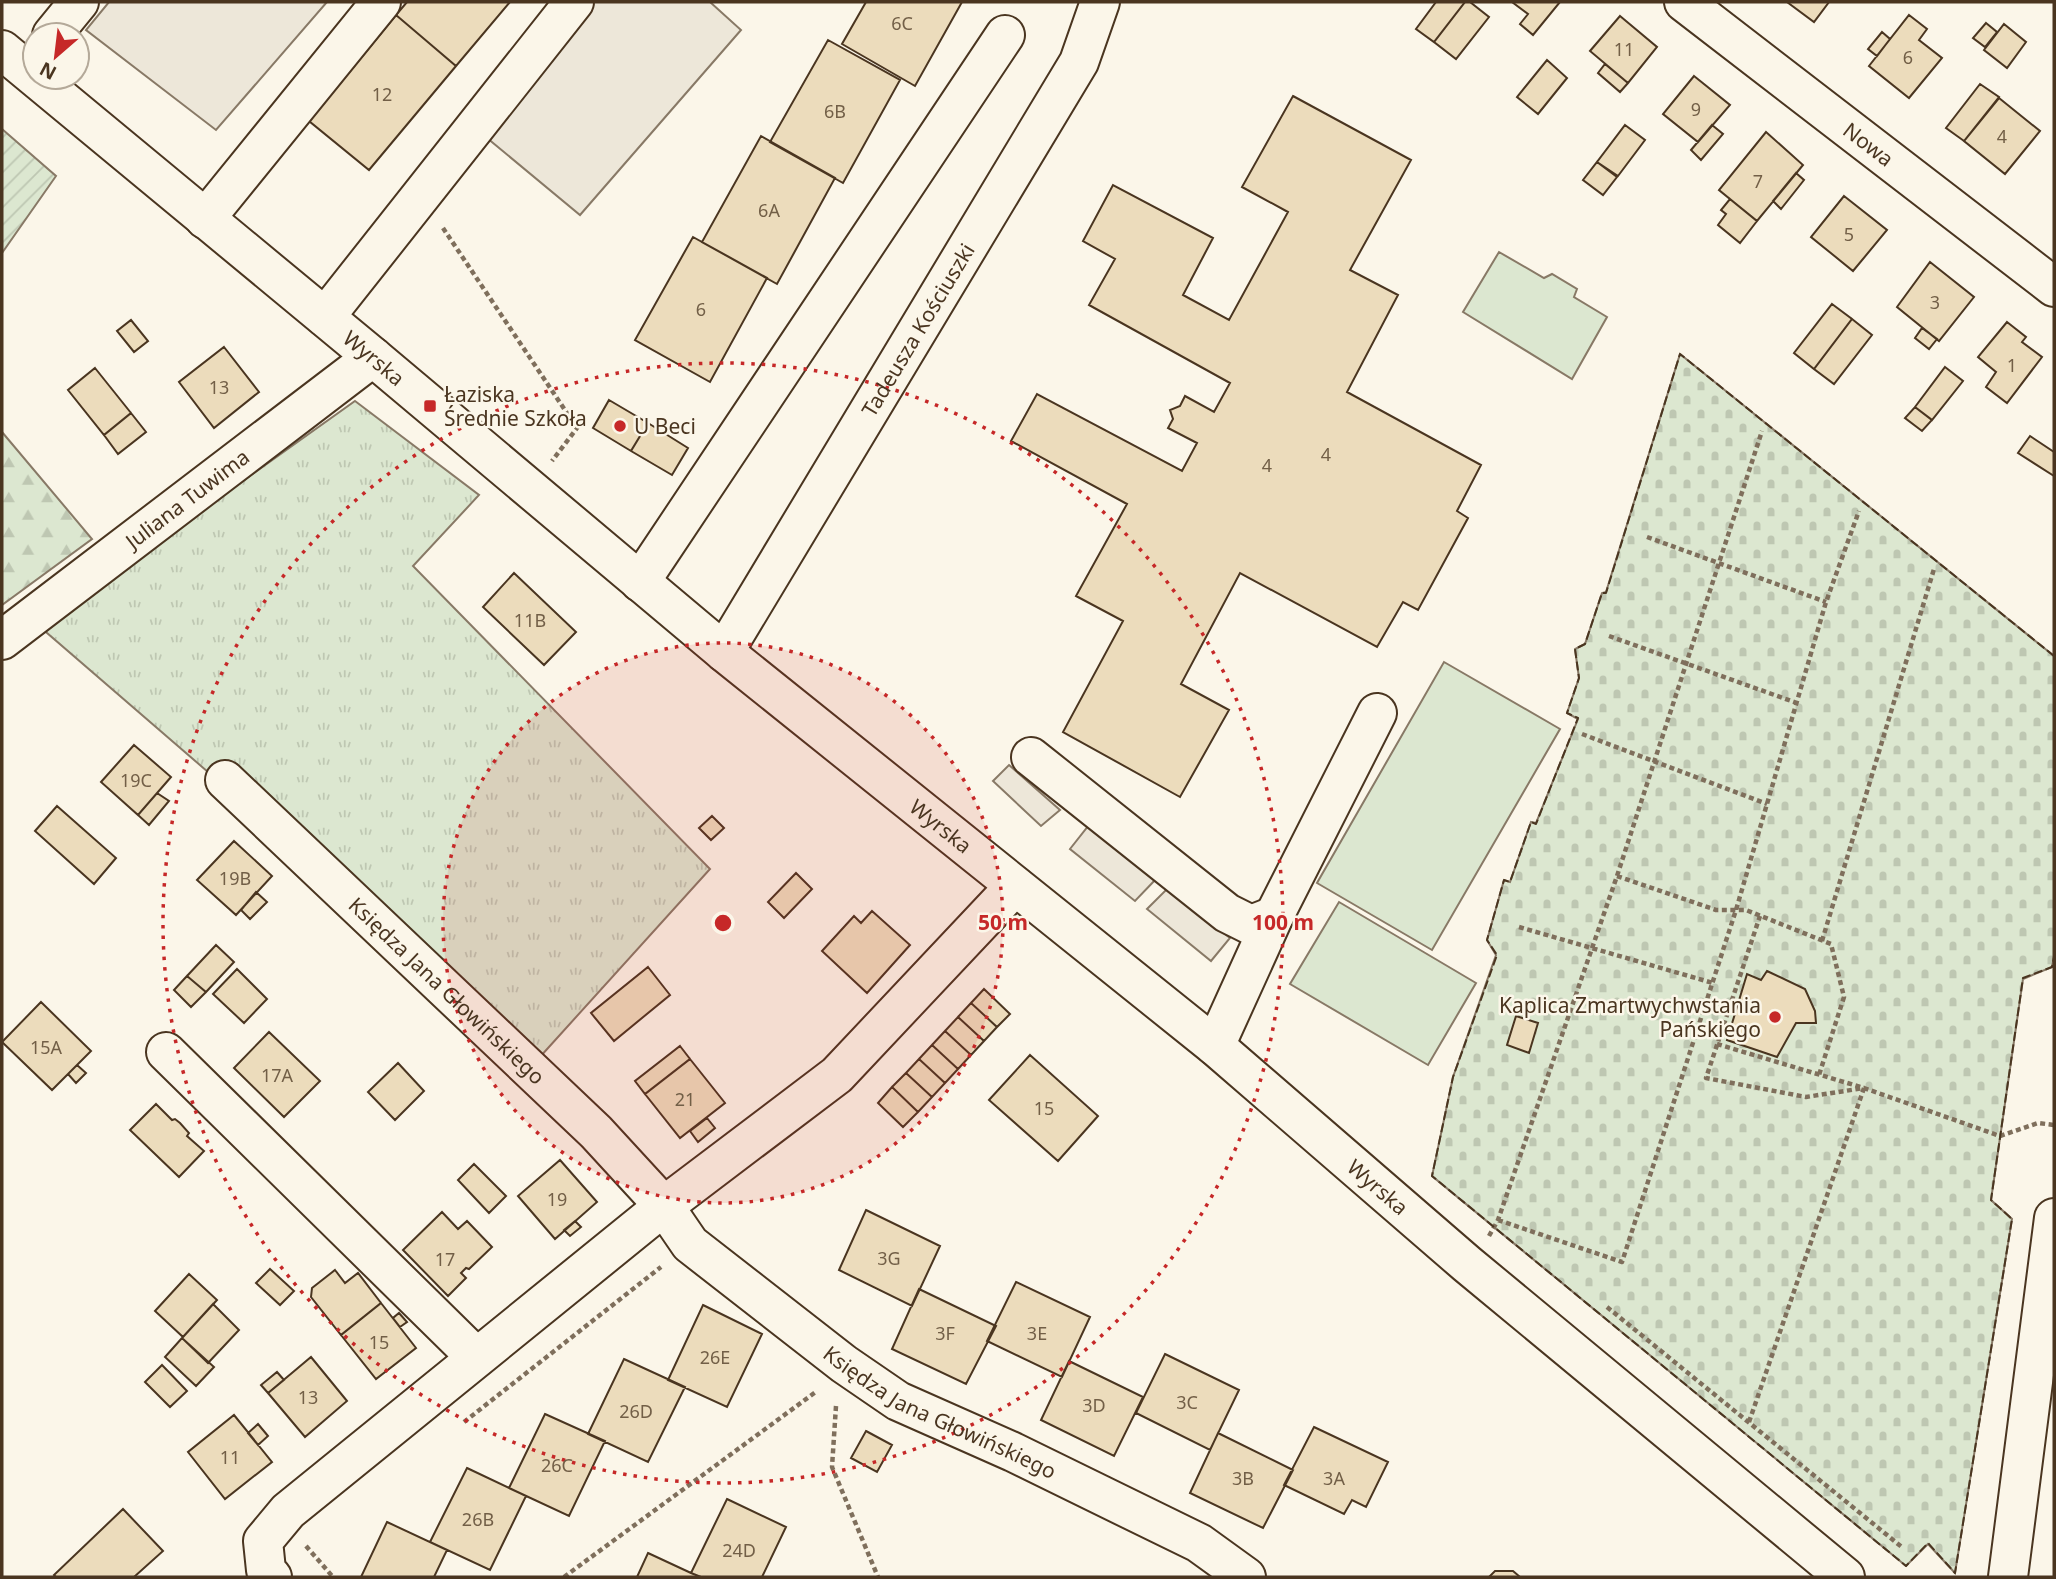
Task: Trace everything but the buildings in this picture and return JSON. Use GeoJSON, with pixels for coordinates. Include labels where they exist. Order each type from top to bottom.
{"type":"FeatureCollection","features":[{"type":"Feature","properties":{"kind":"street"},"geometry":{"type":"LineString","coordinates":[[63,21],[79,2]]}},
{"type":"Feature","properties":{"kind":"street"},"geometry":{"type":"LineString","coordinates":[[205,219],[381,2]]}},
{"type":"Feature","properties":{"kind":"street"},"geometry":{"type":"LineString","coordinates":[[325,317],[574,2]]}},
{"type":"Feature","properties":{"kind":"street","name":"Tadeusza Kościuszki"},"geometry":{"type":"LineString","coordinates":[[724,652],[1079,62],[1100,2]]}},
{"type":"Feature","properties":{"kind":"street","name":"Nowa"},"geometry":{"type":"LineString","coordinates":[[1684,2],[2054,287]]}},
{"type":"Feature","properties":{"kind":"street"},"geometry":{"type":"LineString","coordinates":[[640,582],[1005,34]]}},
{"type":"Feature","properties":{"kind":"street","name":"Wyrska"},"geometry":{"type":"LineString","coordinates":[[20,58],[205,219],[724,652],[1215,1046],[1467,1264],[1845,1577]]}},
{"type":"Feature","properties":{"kind":"street","name":"Juliana Tuwima"},"geometry":{"type":"LineString","coordinates":[[2,640],[373,357]]}},
{"type":"Feature","properties":{"kind":"street"},"geometry":{"type":"LineString","coordinates":[[1215,1046],[1275,916],[1377,713]]}},
{"type":"Feature","properties":{"kind":"street"},"geometry":{"type":"LineString","coordinates":[[1031,757],[1227,913],[1251,925],[1275,916]]}},
{"type":"Feature","properties":{"kind":"street","name":"Księdza Jana Głowińskiego"},"geometry":{"type":"LineString","coordinates":[[225,780],[596,1132],[664,1206],[691,1244],[841,1370],[898,1401],[1013,1452],[1199,1543],[1246,1577]]}},
{"type":"Feature","properties":{"kind":"street"},"geometry":{"type":"LineString","coordinates":[[272,1577],[266,1570],[263,1541],[288,1511],[664,1206],[837,1076],[1015,886]]}},
{"type":"Feature","properties":{"kind":"street"},"geometry":{"type":"LineString","coordinates":[[166,1052],[476,1357]]}},
{"type":"Feature","properties":{"kind":"street"},"geometry":{"type":"LineString","coordinates":[[2008,1577],[2050,1288],[2054,1218]]}},
{"type":"Feature","properties":{"kind":"street"},"geometry":{"type":"LineString","coordinates":[[1990,1577],[2014,1426],[2032,1398]]}},
{"type":"Feature","properties":{"kind":"path"},"geometry":{"type":"LineString","coordinates":[[421,196],[577,428],[531,491]]}},
{"type":"Feature","properties":{"kind":"path"},"geometry":{"type":"LineString","coordinates":[[1467,1264],[1495,1228],[1498,1220],[1617,876],[1762,431]]}},
{"type":"Feature","properties":{"kind":"path"},"geometry":{"type":"LineString","coordinates":[[1498,1220],[1622,1262],[1736,910],[1826,602],[1859,511]]}},
{"type":"Feature","properties":{"kind":"path"},"geometry":{"type":"LineString","coordinates":[[1647,537],[1826,602]]}},
{"type":"Feature","properties":{"kind":"path"},"geometry":{"type":"LineString","coordinates":[[1822,941],[1934,569]]}},
{"type":"Feature","properties":{"kind":"path"},"geometry":{"type":"LineString","coordinates":[[1609,636],[1797,703]]}},
{"type":"Feature","properties":{"kind":"path"},"geometry":{"type":"LineString","coordinates":[[1582,734],[1767,804]]}},
{"type":"Feature","properties":{"kind":"path"},"geometry":{"type":"LineString","coordinates":[[1617,876],[1716,910],[1746,910],[1831,944],[1844,997],[1819,1075]]}},
{"type":"Feature","properties":{"kind":"path"},"geometry":{"type":"LineString","coordinates":[[1760,916],[1706,1078],[1806,1097],[1864,1088]]}},
{"type":"Feature","properties":{"kind":"path"},"geometry":{"type":"LineString","coordinates":[[1519,927],[1713,983]]}},
{"type":"Feature","properties":{"kind":"path"},"geometry":{"type":"LineString","coordinates":[[1717,1044],[1864,1088],[2000,1136],[2038,1123],[2054,1125]]}},
{"type":"Feature","properties":{"kind":"path"},"geometry":{"type":"LineString","coordinates":[[1749,1422],[1864,1088]]}},
{"type":"Feature","properties":{"kind":"path"},"geometry":{"type":"LineString","coordinates":[[460,1425],[691,1244]]}},
{"type":"Feature","properties":{"kind":"path"},"geometry":{"type":"LineString","coordinates":[[1607,1307],[1903,1548]]}},
{"type":"Feature","properties":{"kind":"path"},"geometry":{"type":"LineString","coordinates":[[564,1577],[841,1370]]}},
{"type":"Feature","properties":{"kind":"path"},"geometry":{"type":"LineString","coordinates":[[841,1370],[832,1467],[878,1577]]}},
{"type":"Feature","properties":{"kind":"path"},"geometry":{"type":"LineString","coordinates":[[306,1546],[333,1577]]}},
{"type":"Feature","properties":{"kind":"green space"},"geometry":{"type":"Polygon","coordinates":[[[2,129],[56,176],[2,253],[2,129]]]}},
{"type":"Feature","properties":{"kind":"green space"},"geometry":{"type":"Polygon","coordinates":[[[1499,252],[1544,278],[1552,274],[1577,289],[1574,297],[1607,317],[1572,379],[1463,312],[1499,252]]]}},
{"type":"Feature","properties":{"kind":"green space"},"geometry":{"type":"Polygon","coordinates":[[[1680,354],[2054,656],[2054,957],[2052,967],[2023,979],[1991,1200],[2012,1219],[1955,1573],[1928,1544],[1906,1566],[1432,1176],[1453,1077],[1496,955],[1487,940],[1504,880],[1510,882],[1531,822],[1536,823],[1578,719],[1567,713],[1579,678],[1575,649],[1585,644],[1602,593],[1606,592],[1680,354]]]}},
{"type":"Feature","properties":{"kind":"green space"},"geometry":{"type":"Polygon","coordinates":[[[355,401],[479,495],[413,566],[710,869],[539,1058],[39,626],[355,401]]]}},
{"type":"Feature","properties":{"kind":"green space"},"geometry":{"type":"Polygon","coordinates":[[[2,432],[92,539],[2,605],[2,432]]]}},
{"type":"Feature","properties":{"kind":"green space"},"geometry":{"type":"Polygon","coordinates":[[[1444,662],[1560,729],[1432,950],[1317,883],[1444,662]]]}},
{"type":"Feature","properties":{"kind":"green space"},"geometry":{"type":"Polygon","coordinates":[[[1339,902],[1476,983],[1428,1065],[1290,984],[1339,902]]]}},
{"type":"Feature","properties":{"kind":"shaded area"},"geometry":{"type":"Polygon","coordinates":[[[109,2],[327,2],[216,130],[91,34],[91,24],[109,2]]]}},
{"type":"Feature","properties":{"kind":"shaded area"},"geometry":{"type":"Polygon","coordinates":[[[574,2],[710,2],[741,30],[580,215],[475,128],[574,2]]]}},
{"type":"Feature","properties":{"kind":"shaded area"},"geometry":{"type":"Polygon","coordinates":[[[1009,765],[1060,810],[1041,826],[993,781],[1009,765]]]}},
{"type":"Feature","properties":{"kind":"shaded area"},"geometry":{"type":"Polygon","coordinates":[[[1089,825],[1156,879],[1135,901],[1070,849],[1089,825]]]}},
{"type":"Feature","properties":{"kind":"shaded area"},"geometry":{"type":"Polygon","coordinates":[[[1167,889],[1230,938],[1211,961],[1147,909],[1167,889]]]}},
{"type":"Feature","properties":{"kind":"fence"},"geometry":{"type":"LineString","coordinates":[[2054,656],[1680,354],[1606,593],[1602,593],[1585,644],[1575,649],[1579,678],[1567,713],[1578,718],[1536,824],[1531,822],[1510,882],[1504,880],[1487,940],[1497,955],[1453,1077],[1432,1176],[1906,1566],[1928,1543],[1955,1573],[2012,1219],[1991,1200],[2023,978],[2052,967],[2054,957]]}},
{"type":"Feature","properties":{"kind":"place","name":"Łaziska Średnie Szkoła"},"geometry":{"type":"Point","coordinates":[430,406]}},
{"type":"Feature","properties":{"kind":"place","name":"U Beci"},"geometry":{"type":"Point","coordinates":[620,426]}},
{"type":"Feature","properties":{"kind":"place","name":"Kaplica Zmartwychwstania Pańskiego"},"geometry":{"type":"Point","coordinates":[1775,1017]}}]}
